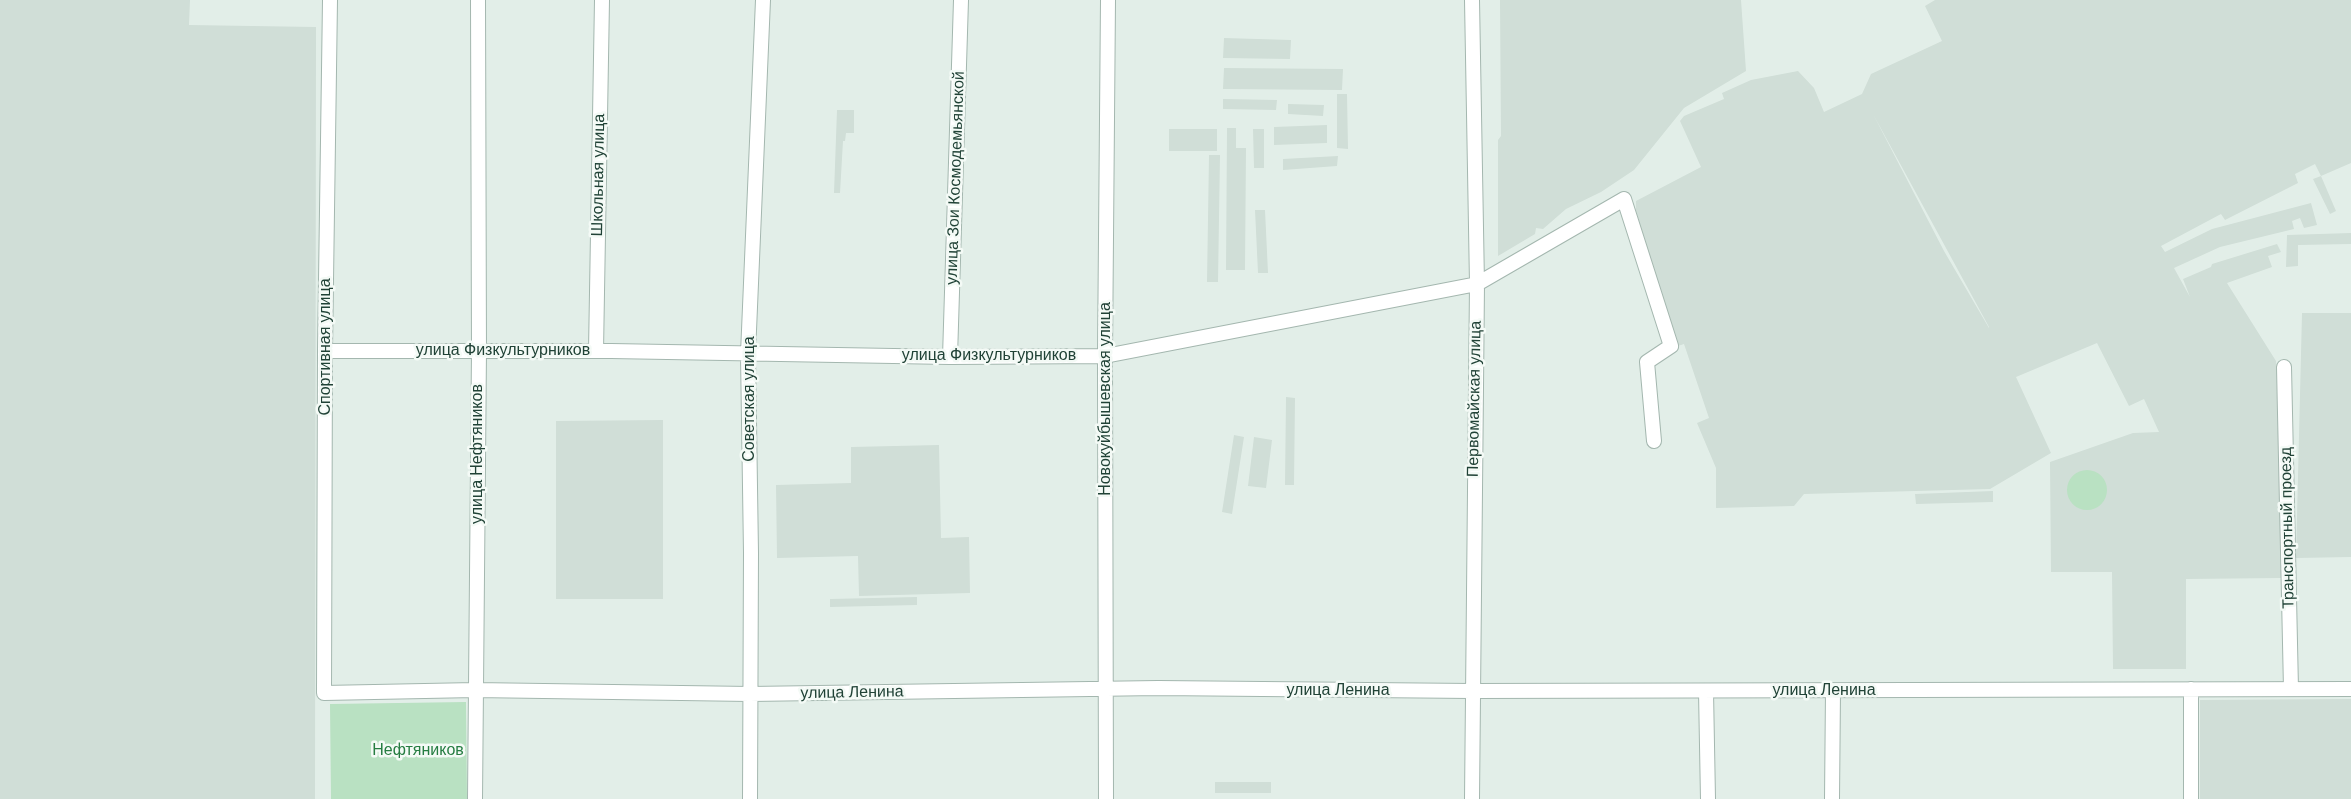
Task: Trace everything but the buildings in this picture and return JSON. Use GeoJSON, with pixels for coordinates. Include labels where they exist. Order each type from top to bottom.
{"type":"FeatureCollection","features":[{"type":"Feature","properties":{"kind":"street","name":"Спортивная улица"},"geometry":{"type":"LineString","coordinates":[[324,693],[325,351],[330,0]]}},
{"type":"Feature","properties":{"kind":"street","name":"улица Нефтяников"},"geometry":{"type":"LineString","coordinates":[[475,799],[478,0]]}},
{"type":"Feature","properties":{"kind":"street","name":"Школьная улица"},"geometry":{"type":"LineString","coordinates":[[596,351],[602,0]]}},
{"type":"Feature","properties":{"kind":"street","name":"Советская улица"},"geometry":{"type":"LineString","coordinates":[[750,799],[748,354],[763,0]]}},
{"type":"Feature","properties":{"kind":"street","name":"улица Зои Космодемьянской"},"geometry":{"type":"LineString","coordinates":[[950,357],[961,0]]}},
{"type":"Feature","properties":{"kind":"street","name":"Новокуйбышевская улица"},"geometry":{"type":"LineString","coordinates":[[1106,799],[1105,356],[1108,0]]}},
{"type":"Feature","properties":{"kind":"street","name":"Первомайская улица"},"geometry":{"type":"LineString","coordinates":[[1472,0],[1477,284],[1472,799]]}},
{"type":"Feature","properties":{"kind":"street","name":"улица Физкультурников"},"geometry":{"type":"LineString","coordinates":[[325,351],[596,351],[950,357],[1105,356],[1477,284],[1624,199],[1671,346],[1647,362],[1654,441]]}},
{"type":"Feature","properties":{"kind":"street","name":"Транспортный проезд"},"geometry":{"type":"LineString","coordinates":[[2284,368],[2291,689]]}},
{"type":"Feature","properties":{"kind":"street","name":"улица Ленина"},"geometry":{"type":"LineString","coordinates":[[324,693],[475,690],[750,694],[1158,688],[1472,692],[2351,689]]}},
{"type":"Feature","properties":{"kind":"street"},"geometry":{"type":"LineString","coordinates":[[2191,690],[2191,799]]}},
{"type":"Feature","properties":{"kind":"street"},"geometry":{"type":"LineString","coordinates":[[1706,691],[1708,799]]}},
{"type":"Feature","properties":{"kind":"street"},"geometry":{"type":"LineString","coordinates":[[1832,799],[1833,691]]}},
{"type":"Feature","properties":{"kind":"shaded area"},"geometry":{"type":"Polygon","coordinates":[[[0,0],[190,0],[189,25],[316,27],[315,799],[0,799],[0,0]]]}},
{"type":"Feature","properties":{"kind":"shaded area"},"geometry":{"type":"Polygon","coordinates":[[[1500,0],[1741,0],[1746,71],[1684,108],[1634,170],[1601,192],[1566,209],[1543,229],[1536,228],[1535,234],[1498,256],[1498,140],[1501,136],[1500,0]]]}},
{"type":"Feature","properties":{"kind":"shaded area"},"geometry":{"type":"Polygon","coordinates":[[[1935,0],[2351,0],[2351,163],[2321,176],[2315,164],[2295,174],[2298,183],[2225,220],[2221,214],[2161,246],[2165,252],[2212,229],[2311,203],[2317,225],[2304,228],[2300,218],[2292,221],[2294,229],[2220,247],[2174,268],[2190,297],[2183,279],[2211,267],[2212,264],[2277,244],[2281,252],[2268,256],[2272,267],[2227,283],[2276,361],[2282,578],[2186,579],[2186,669],[2113,669],[2112,572],[2051,572],[2050,462],[2133,433],[2159,432],[2144,399],[2129,406],[2097,343],[2016,377],[2051,453],[1990,489],[1804,494],[1794,506],[1716,508],[1716,468],[1697,423],[1709,418],[1684,344],[1678,346],[1636,211],[1636,201],[1701,167],[1680,121],[1684,116],[1724,99],[1722,93],[1751,80],[1798,71],[1814,88],[1824,112],[1862,94],[1871,74],[1942,41],[1925,6],[1935,0]],[[1873,114],[1944,251],[1989,327],[1873,114]]]}},
{"type":"Feature","properties":{"kind":"shaded area"},"geometry":{"type":"Polygon","coordinates":[[[1224,38],[1291,40],[1290,59],[1223,58],[1224,38]]]}},
{"type":"Feature","properties":{"kind":"shaded area"},"geometry":{"type":"Polygon","coordinates":[[[1224,68],[1343,69],[1342,90],[1223,89],[1224,68]]]}},
{"type":"Feature","properties":{"kind":"shaded area"},"geometry":{"type":"Polygon","coordinates":[[[1337,94],[1347,94],[1348,149],[1337,148],[1337,94]]]}},
{"type":"Feature","properties":{"kind":"shaded area"},"geometry":{"type":"Polygon","coordinates":[[[1223,99],[1277,100],[1276,110],[1223,109],[1223,99]]]}},
{"type":"Feature","properties":{"kind":"shaded area"},"geometry":{"type":"Polygon","coordinates":[[[1288,104],[1324,105],[1323,116],[1288,114],[1288,104]]]}},
{"type":"Feature","properties":{"kind":"shaded area"},"geometry":{"type":"Polygon","coordinates":[[[837,110],[854,110],[854,133],[846,133],[845,141],[843,141],[840,193],[834,193],[837,110]]]}},
{"type":"Feature","properties":{"kind":"shaded area"},"geometry":{"type":"Polygon","coordinates":[[[1327,125],[1327,143],[1274,145],[1274,127],[1327,125]]]}},
{"type":"Feature","properties":{"kind":"shaded area"},"geometry":{"type":"Polygon","coordinates":[[[1227,128],[1236,128],[1236,148],[1246,148],[1245,270],[1226,270],[1227,128]]]}},
{"type":"Feature","properties":{"kind":"shaded area"},"geometry":{"type":"Polygon","coordinates":[[[1169,129],[1217,129],[1217,151],[1169,151],[1169,129]]]}},
{"type":"Feature","properties":{"kind":"shaded area"},"geometry":{"type":"Polygon","coordinates":[[[1253,129],[1264,129],[1264,168],[1254,168],[1253,129]]]}},
{"type":"Feature","properties":{"kind":"shaded area"},"geometry":{"type":"Polygon","coordinates":[[[1209,155],[1220,155],[1218,282],[1207,282],[1209,155]]]}},
{"type":"Feature","properties":{"kind":"shaded area"},"geometry":{"type":"Polygon","coordinates":[[[1338,156],[1337,166],[1283,170],[1283,159],[1338,156]]]}},
{"type":"Feature","properties":{"kind":"shaded area"},"geometry":{"type":"Polygon","coordinates":[[[2321,176],[2336,211],[2330,214],[2313,179],[2321,176]]]}},
{"type":"Feature","properties":{"kind":"shaded area"},"geometry":{"type":"Polygon","coordinates":[[[1255,210],[1265,210],[1268,273],[1258,273],[1255,210]]]}},
{"type":"Feature","properties":{"kind":"shaded area"},"geometry":{"type":"Polygon","coordinates":[[[2351,233],[2351,244],[2298,245],[2298,266],[2286,267],[2287,235],[2351,233]]]}},
{"type":"Feature","properties":{"kind":"shaded area"},"geometry":{"type":"Polygon","coordinates":[[[2302,313],[2351,313],[2351,557],[2296,558],[2302,313]]]}},
{"type":"Feature","properties":{"kind":"shaded area"},"geometry":{"type":"Polygon","coordinates":[[[1286,397],[1295,398],[1294,485],[1285,485],[1286,397]]]}},
{"type":"Feature","properties":{"kind":"shaded area"},"geometry":{"type":"Polygon","coordinates":[[[663,420],[663,599],[556,599],[556,421],[663,420]]]}},
{"type":"Feature","properties":{"kind":"shaded area"},"geometry":{"type":"Polygon","coordinates":[[[1234,435],[1244,437],[1232,514],[1222,512],[1234,435]]]}},
{"type":"Feature","properties":{"kind":"shaded area"},"geometry":{"type":"Polygon","coordinates":[[[1254,437],[1272,440],[1266,488],[1248,486],[1254,437]]]}},
{"type":"Feature","properties":{"kind":"shaded area"},"geometry":{"type":"Polygon","coordinates":[[[939,445],[941,538],[969,537],[970,593],[859,596],[858,556],[777,558],[776,485],[851,483],[851,447],[939,445]]]}},
{"type":"Feature","properties":{"kind":"shaded area"},"geometry":{"type":"Polygon","coordinates":[[[1993,491],[1993,502],[1916,504],[1915,494],[1993,491]]]}},
{"type":"Feature","properties":{"kind":"shaded area"},"geometry":{"type":"Polygon","coordinates":[[[917,597],[917,605],[830,607],[830,599],[917,597]]]}},
{"type":"Feature","properties":{"kind":"shaded area"},"geometry":{"type":"Polygon","coordinates":[[[2351,699],[2351,799],[2200,799],[2200,700],[2351,699]]]}},
{"type":"Feature","properties":{"kind":"shaded area"},"geometry":{"type":"Polygon","coordinates":[[[1215,782],[1271,782],[1271,793],[1215,793],[1215,782]]]}},
{"type":"Feature","properties":{"kind":"green space"},"geometry":{"type":"Polygon","coordinates":[[[2087,470],[2095,471],[2101,476],[2106,482],[2106,498],[2101,504],[2095,509],[2087,510],[2079,509],[2073,504],[2068,498],[2067,490],[2068,482],[2073,476],[2079,471],[2087,470]]]}},
{"type":"Feature","properties":{"kind":"green space","name":"Нефтяников"},"geometry":{"type":"Polygon","coordinates":[[[466,702],[467,799],[331,799],[330,704],[466,702]]]}}]}
